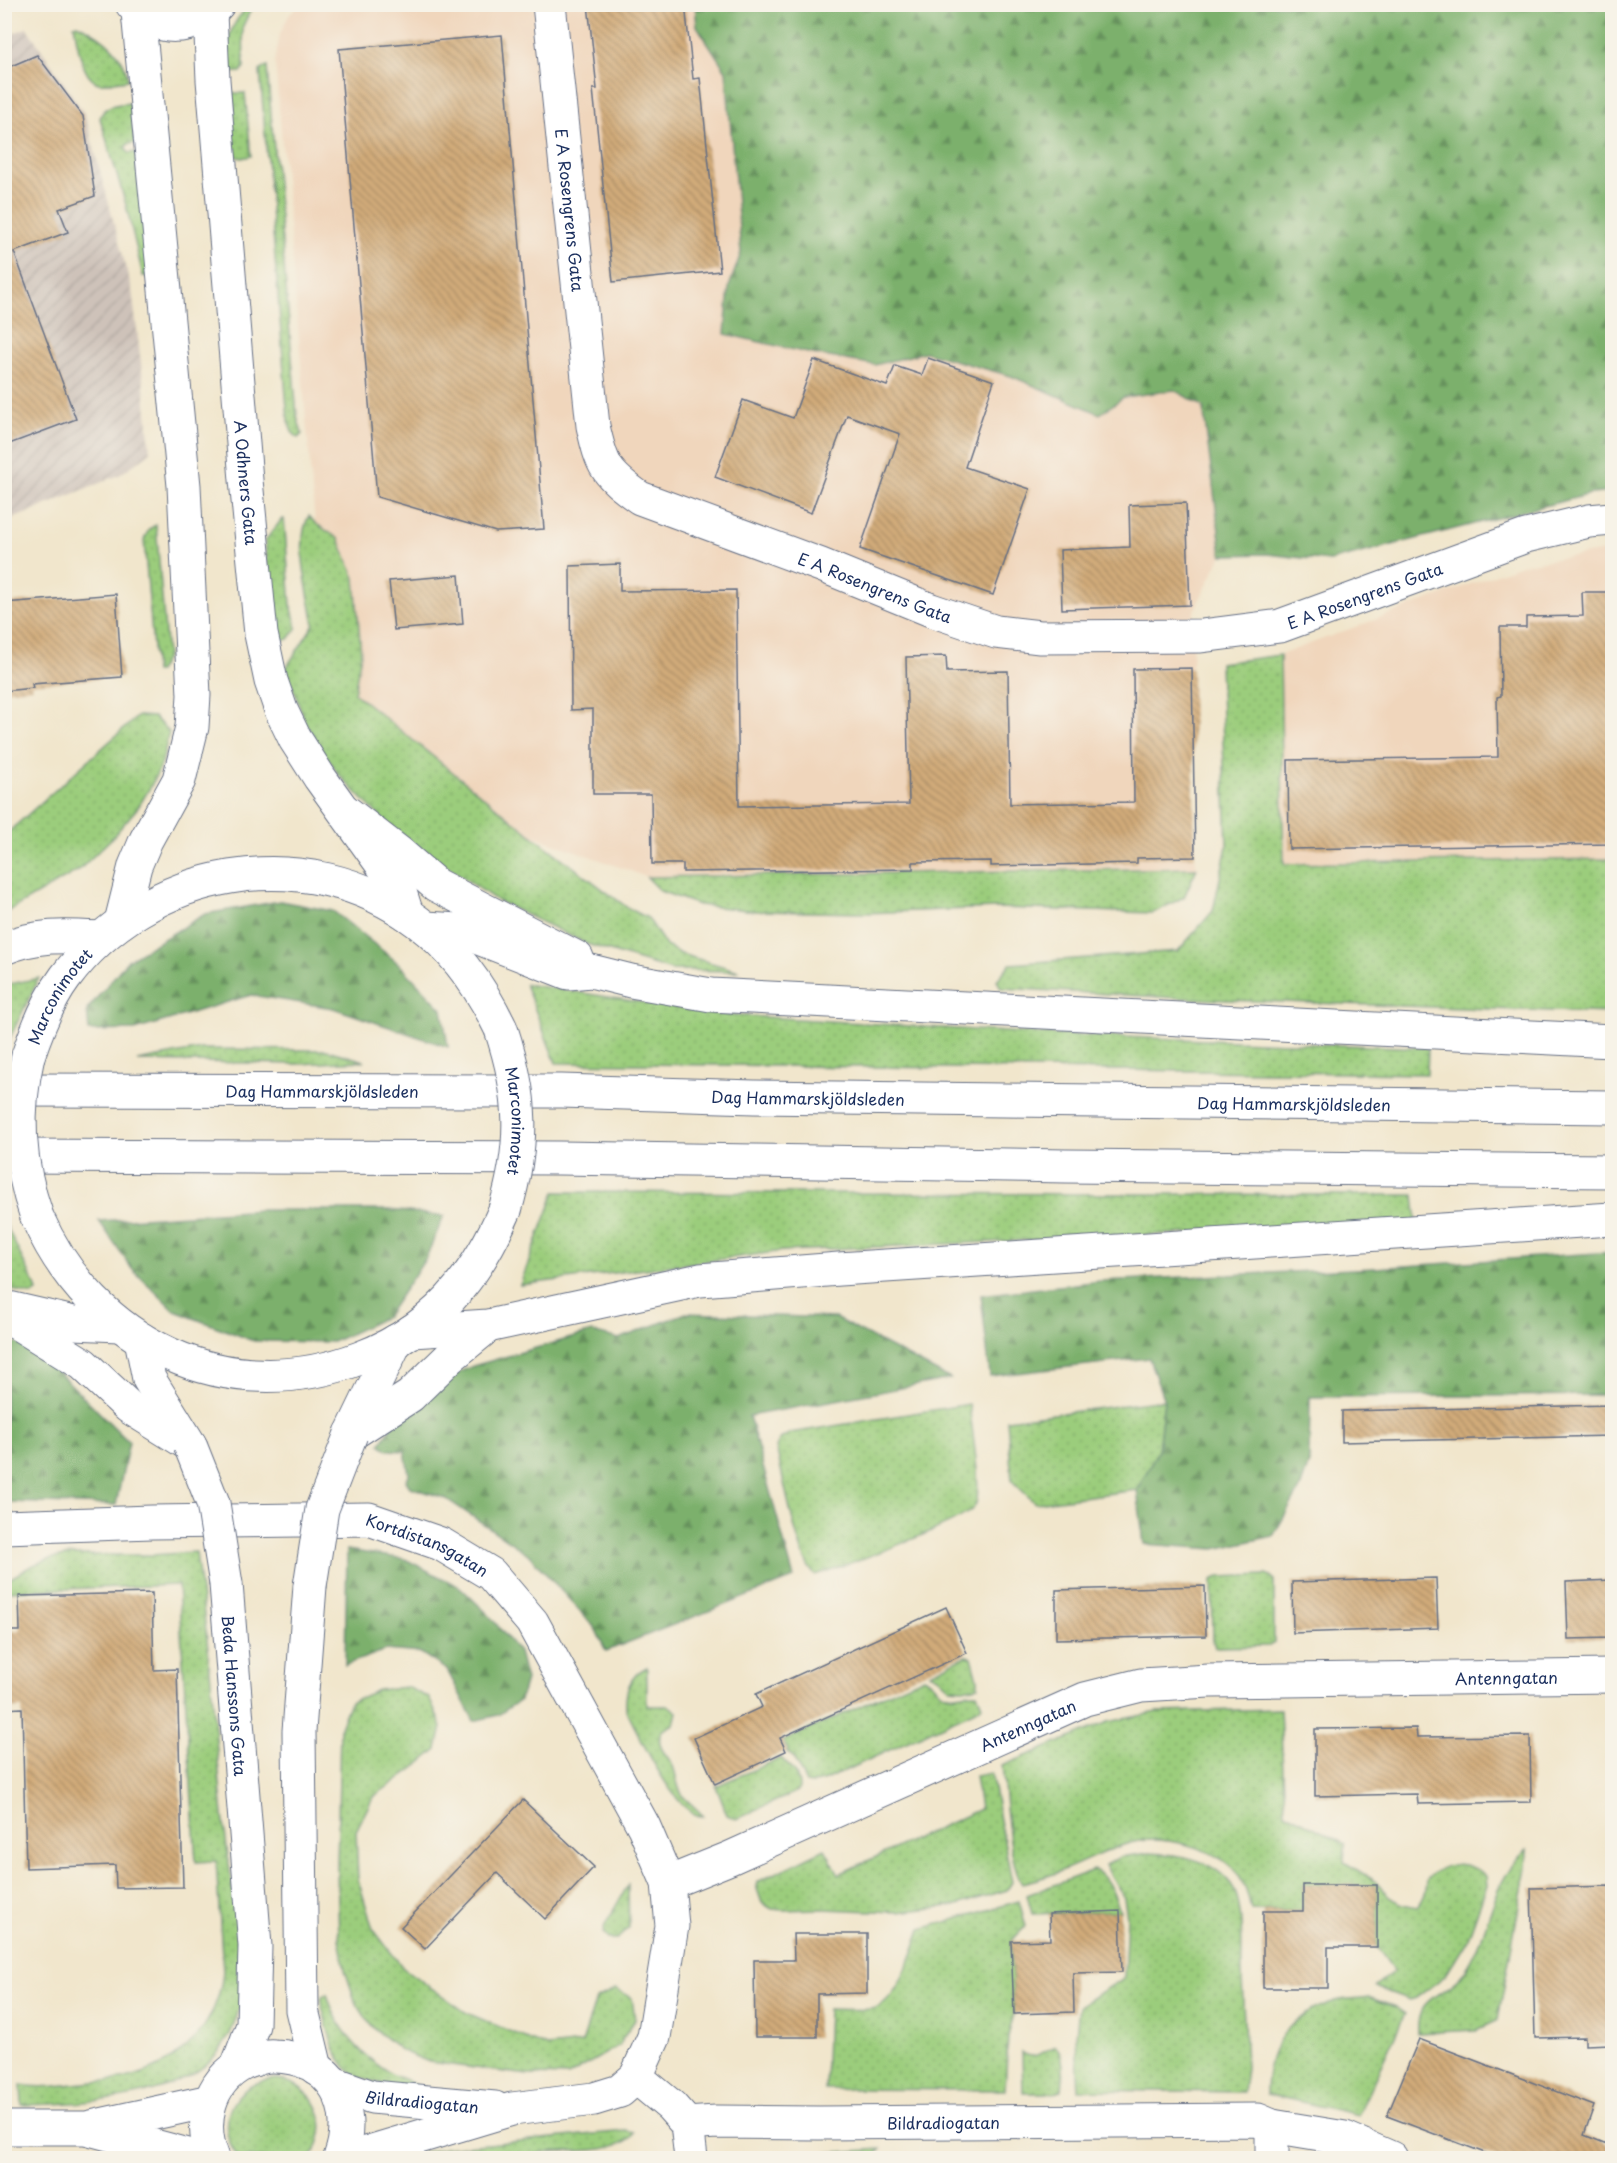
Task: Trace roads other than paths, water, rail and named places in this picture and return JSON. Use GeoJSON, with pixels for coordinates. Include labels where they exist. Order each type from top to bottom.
{"type":"FeatureCollection","features":[{"type":"Feature","properties":{"kind":"street","name":"E A Rosengrens Gata"},"geometry":{"type":"LineString","coordinates":[[549,4],[593,426],[600,458],[617,481],[640,498],[821,565],[931,610],[996,632],[1040,637],[1201,636],[1280,626],[1526,536],[1589,521],[1612,519]]}},
{"type":"Feature","properties":{"kind":"street","name":"A Odhners Gata"},"geometry":{"type":"LineString","coordinates":[[135,8],[151,21],[166,26],[182,26],[197,22],[214,9]]}},
{"type":"Feature","properties":{"kind":"street","name":"A Odhners Gata"},"geometry":{"type":"LineString","coordinates":[[111,930],[146,840],[179,780],[192,727],[194,695],[184,486],[135,8]]}},
{"type":"Feature","properties":{"kind":"street","name":"A Odhners Gata"},"geometry":{"type":"LineString","coordinates":[[214,9],[213,80],[246,480],[261,634],[271,681],[281,710],[307,759],[399,890],[416,921]]}},
{"type":"Feature","properties":{"kind":"street"},"geometry":{"type":"LineString","coordinates":[[345,811],[436,885],[573,955],[591,971]]}},
{"type":"Feature","properties":{"kind":"street","name":"Marconimotet"},"geometry":{"type":"LineString","coordinates":[[267,873],[309,876],[350,886],[370,894],[416,921],[449,950],[470,974],[487,1000],[501,1029],[511,1058],[517,1088],[520,1119],[517,1160],[505,1210],[482,1256],[458,1290],[436,1312],[404,1336],[366,1356],[335,1366],[302,1373],[268,1375],[235,1373],[202,1366],[171,1355],[130,1332],[85,1294],[70,1277],[57,1258],[37,1217],[28,1191],[19,1137],[22,1082],[37,1029],[59,988],[81,958],[111,930],[150,904],[184,888],[225,877],[267,873]]}},
{"type":"Feature","properties":{"kind":"street"},"geometry":{"type":"LineString","coordinates":[[416,921],[458,930],[568,973],[591,971],[631,981],[711,995],[1612,1041]]}},
{"type":"Feature","properties":{"kind":"street"},"geometry":{"type":"LineString","coordinates":[[4,948],[25,940],[111,930]]}},
{"type":"Feature","properties":{"kind":"street","name":"Dag Hammarskjöldsleden"},"geometry":{"type":"LineString","coordinates":[[4,1090],[561,1090],[754,1097],[1612,1107]]}},
{"type":"Feature","properties":{"kind":"street"},"geometry":{"type":"LineString","coordinates":[[4,1156],[559,1158],[1612,1171]]}},
{"type":"Feature","properties":{"kind":"street"},"geometry":{"type":"LineString","coordinates":[[340,2158],[346,2144],[348,2125],[343,2100],[325,2075],[303,2010],[299,1731],[310,1586],[322,1509],[351,1434],[404,1336],[488,1326],[700,1280],[1612,1219]]}},
{"type":"Feature","properties":{"kind":"street"},"geometry":{"type":"LineString","coordinates":[[4,1307],[74,1323],[130,1332]]}},
{"type":"Feature","properties":{"kind":"street"},"geometry":{"type":"LineString","coordinates":[[4,1315],[83,1364],[129,1407],[190,1444]]}},
{"type":"Feature","properties":{"kind":"street"},"geometry":{"type":"LineString","coordinates":[[351,1434],[410,1396],[450,1357],[488,1326]]}},
{"type":"Feature","properties":{"kind":"street","name":"Beda Hanssons Gata"},"geometry":{"type":"LineString","coordinates":[[130,1332],[149,1379],[190,1444],[213,1503],[226,1584],[255,1946],[253,2025],[237,2067]]}},
{"type":"Feature","properties":{"kind":"street","name":"Kortdistansgatan"},"geometry":{"type":"LineString","coordinates":[[4,1527],[369,1519],[441,1544],[491,1574],[532,1622],[644,1827],[668,1883]]}},
{"type":"Feature","properties":{"kind":"street","name":"Antenngatan"},"geometry":{"type":"LineString","coordinates":[[668,1883],[730,1858],[1085,1699],[1141,1685],[1275,1680],[1612,1676]]}},
{"type":"Feature","properties":{"kind":"street"},"geometry":{"type":"LineString","coordinates":[[668,1883],[672,1926],[666,1971],[654,2037],[636,2077],[671,2106],[687,2124],[691,2158]]}},
{"type":"Feature","properties":{"kind":"street","name":"Beda Hanssons Gata"},"geometry":{"type":"LineString","coordinates":[[213,2158],[208,2146],[205,2124],[210,2102],[224,2079],[237,2067],[254,2059],[273,2055],[302,2060],[325,2075]]}},
{"type":"Feature","properties":{"kind":"street","name":"Bildradiogatan"},"geometry":{"type":"LineString","coordinates":[[325,2075],[372,2097],[512,2109]]}},
{"type":"Feature","properties":{"kind":"street","name":"Bildradiogatan"},"geometry":{"type":"LineString","coordinates":[[349,2158],[512,2109],[594,2100],[620,2091],[636,2077]]}},
{"type":"Feature","properties":{"kind":"street"},"geometry":{"type":"LineString","coordinates":[[4,2127],[86,2128],[210,2102]]}},
{"type":"Feature","properties":{"kind":"street","name":"Bildradiogatan"},"geometry":{"type":"LineString","coordinates":[[687,2124],[1258,2120],[1272,2126],[1346,2138],[1392,2158]]}},
{"type":"Feature","properties":{"kind":"street"},"geometry":{"type":"LineString","coordinates":[[1272,2126],[1272,2158]]}},
{"type":"Feature","properties":{"kind":"street"},"geometry":{"type":"LineString","coordinates":[[86,2128],[199,2158]]}}]}
